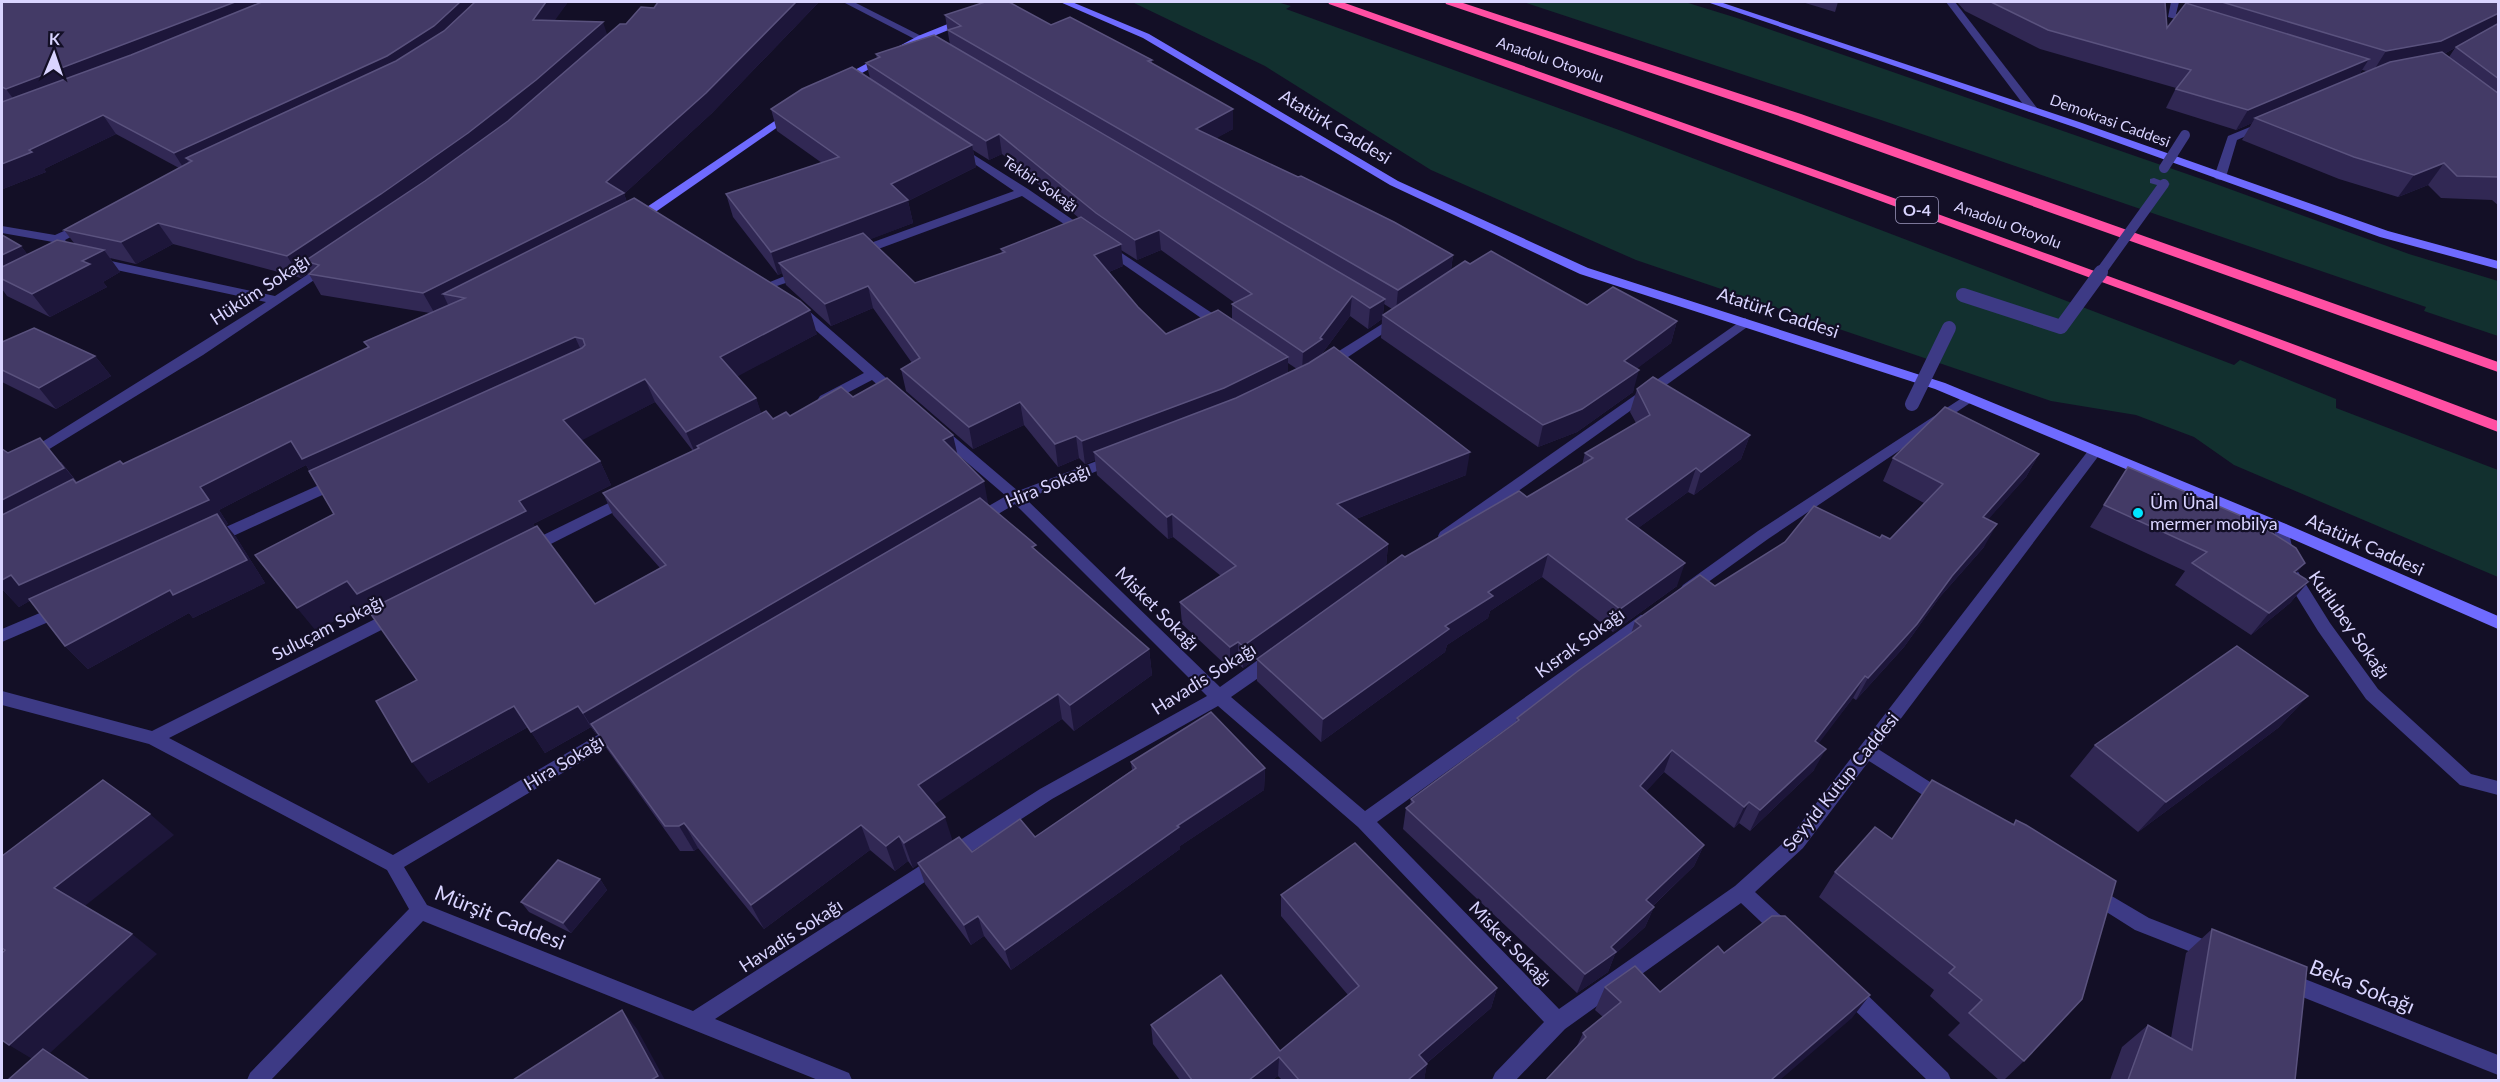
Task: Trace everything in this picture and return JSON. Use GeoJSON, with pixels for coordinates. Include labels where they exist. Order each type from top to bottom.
{"type":"FeatureCollection","features":[{"type":"Feature","properties":{"kind":"highway","name":"Anadolu Otoyolu"},"geometry":{"type":"LineString","coordinates":[[1333,2],[1869,192],[2186,308],[2499,427]]}},
{"type":"Feature","properties":{"kind":"highway","name":"Anadolu Otoyolu"},"geometry":{"type":"LineString","coordinates":[[1450,2],[1796,117],[2499,367]]}},
{"type":"Feature","properties":{"kind":"street"},"geometry":{"type":"LineString","coordinates":[[848,2],[942,50]]}},
{"type":"Feature","properties":{"kind":"street","name":"Atatürk Caddesi"},"geometry":{"type":"LineString","coordinates":[[1065,2],[1146,36],[1394,183],[1584,271],[1834,350],[1968,398],[2281,528],[2499,623]]}},
{"type":"Feature","properties":{"kind":"street","name":"Demokrasi Caddesi"},"geometry":{"type":"LineString","coordinates":[[1712,2],[2033,110],[2384,234],[2499,266]]}},
{"type":"Feature","properties":{"kind":"street"},"geometry":{"type":"LineString","coordinates":[[1950,2],[2033,110]]}},
{"type":"Feature","properties":{"kind":"street"},"geometry":{"type":"LineString","coordinates":[[2175,2],[2171,15],[2203,25]]}},
{"type":"Feature","properties":{"kind":"street"},"geometry":{"type":"LineString","coordinates":[[831,87],[853,78],[921,38],[976,15]]}},
{"type":"Feature","properties":{"kind":"street"},"geometry":{"type":"LineString","coordinates":[[618,227],[655,214],[804,104]]}},
{"type":"Feature","properties":{"kind":"street"},"geometry":{"type":"LineString","coordinates":[[2220,177],[2232,138],[2275,120]]}},
{"type":"Feature","properties":{"kind":"street"},"geometry":{"type":"LineString","coordinates":[[2164,168],[2185,135]]}},
{"type":"Feature","properties":{"kind":"street","name":"Tekbir Sokağı"},"geometry":{"type":"LineString","coordinates":[[946,139],[1235,335]]}},
{"type":"Feature","properties":{"kind":"street"},"geometry":{"type":"LineString","coordinates":[[1963,296],[2061,327],[2164,184],[2154,181]]}},
{"type":"Feature","properties":{"kind":"street"},"geometry":{"type":"LineString","coordinates":[[848,256],[1024,191]]}},
{"type":"Feature","properties":{"kind":"street"},"geometry":{"type":"LineString","coordinates":[[2,230],[57,239],[90,224]]}},
{"type":"Feature","properties":{"kind":"street"},"geometry":{"type":"LineString","coordinates":[[57,239],[72,258],[277,300]]}},
{"type":"Feature","properties":{"kind":"street","name":"Hüküm Sokağı"},"geometry":{"type":"LineString","coordinates":[[2,473],[188,358],[335,262]]}},
{"type":"Feature","properties":{"kind":"street"},"geometry":{"type":"LineString","coordinates":[[815,268],[766,281],[909,405]]}},
{"type":"Feature","properties":{"kind":"street"},"geometry":{"type":"LineString","coordinates":[[1312,375],[1391,316],[1415,306]]}},
{"type":"Feature","properties":{"kind":"street"},"geometry":{"type":"LineString","coordinates":[[1433,544],[1745,322]]}},
{"type":"Feature","properties":{"kind":"street"},"geometry":{"type":"LineString","coordinates":[[1912,404],[1949,328]]}},
{"type":"Feature","properties":{"kind":"street"},"geometry":{"type":"LineString","coordinates":[[810,406],[874,374]]}},
{"type":"Feature","properties":{"kind":"street"},"geometry":{"type":"LineString","coordinates":[[1676,598],[1763,535],[1968,398]]}},
{"type":"Feature","properties":{"kind":"street"},"geometry":{"type":"LineString","coordinates":[[2444,407],[2499,432]]}},
{"type":"Feature","properties":{"kind":"street","name":"Misket Sokağı"},"geometry":{"type":"LineString","coordinates":[[927,420],[1016,497],[1219,698],[1364,821],[1558,1022]]}},
{"type":"Feature","properties":{"kind":"street","name":"Seyyid Kutup Caddesi"},"geometry":{"type":"LineString","coordinates":[[1502,1080],[1558,1022],[1742,892],[1797,842],[2096,450]]}},
{"type":"Feature","properties":{"kind":"street","name":"Hira Sokağı"},"geometry":{"type":"LineString","coordinates":[[965,527],[1016,497],[1134,452]]}},
{"type":"Feature","properties":{"kind":"street"},"geometry":{"type":"LineString","coordinates":[[196,547],[348,477]]}},
{"type":"Feature","properties":{"kind":"street"},"geometry":{"type":"LineString","coordinates":[[513,556],[640,492]]}},
{"type":"Feature","properties":{"kind":"street","name":"Kutlubey Sokağı"},"geometry":{"type":"LineString","coordinates":[[2281,528],[2289,571],[2324,627],[2372,694],[2466,780],[2499,788]]}},
{"type":"Feature","properties":{"kind":"street"},"geometry":{"type":"LineString","coordinates":[[2,636],[78,603]]}},
{"type":"Feature","properties":{"kind":"street","name":"Suluçam Sokağı"},"geometry":{"type":"LineString","coordinates":[[153,738],[407,610]]}},
{"type":"Feature","properties":{"kind":"street","name":"Kısrak Sokağı"},"geometry":{"type":"LineString","coordinates":[[1364,821],[1656,612]]}},
{"type":"Feature","properties":{"kind":"street","name":"Havadis Sokağı"},"geometry":{"type":"LineString","coordinates":[[695,1021],[1046,794],[1219,698],[1287,649]]}},
{"type":"Feature","properties":{"kind":"street"},"geometry":{"type":"LineString","coordinates":[[2,698],[153,738],[393,864]]}},
{"type":"Feature","properties":{"kind":"street","name":"Hira Sokağı"},"geometry":{"type":"LineString","coordinates":[[393,864],[628,726]]}},
{"type":"Feature","properties":{"kind":"street"},"geometry":{"type":"LineString","coordinates":[[1867,751],[1955,807]]}},
{"type":"Feature","properties":{"kind":"street","name":"Mürşit Caddesi"},"geometry":{"type":"LineString","coordinates":[[393,864],[420,911],[842,1080]]}},
{"type":"Feature","properties":{"kind":"street"},"geometry":{"type":"LineString","coordinates":[[2073,880],[2142,924],[2231,959]]}},
{"type":"Feature","properties":{"kind":"street"},"geometry":{"type":"LineString","coordinates":[[1742,892],[1795,940]]}},
{"type":"Feature","properties":{"kind":"street"},"geometry":{"type":"LineString","coordinates":[[257,1080],[420,911]]}},
{"type":"Feature","properties":{"kind":"street","name":"Beka Sokağı"},"geometry":{"type":"LineString","coordinates":[[2264,972],[2499,1065]]}},
{"type":"Feature","properties":{"kind":"street"},"geometry":{"type":"LineString","coordinates":[[1839,981],[1883,1021],[1941,1080]]}},
{"type":"Feature","properties":{"kind":"green space"},"geometry":{"type":"Polygon","coordinates":[[[1132,2],[1277,2],[1291,6],[1286,9],[1619,130],[2234,365],[2240,360],[2336,399],[2336,408],[2498,470],[2498,577],[2234,465],[2194,437],[2136,415],[2051,401],[1636,260],[1431,170],[1265,66],[1132,2]]]}},
{"type":"Feature","properties":{"kind":"green space"},"geometry":{"type":"Polygon","coordinates":[[[1523,2],[1685,2],[1737,18],[2213,183],[2409,254],[2498,281],[2498,336],[2424,311],[2426,307],[1881,120],[1523,2]]]}},
{"type":"Feature","properties":{"kind":"building"},"geometry":{"type":"Polygon","coordinates":[[[2,2],[235,2],[6,89],[2,87],[2,2]]]}},
{"type":"Feature","properties":{"kind":"building"},"geometry":{"type":"Polygon","coordinates":[[[262,2],[460,2],[434,26],[387,56],[174,153],[103,115],[29,150],[32,152],[2,164],[2,102],[131,55],[262,2]]]}},
{"type":"Feature","properties":{"kind":"building"},"geometry":{"type":"Polygon","coordinates":[[[475,2],[546,2],[533,20],[603,22],[536,80],[468,133],[287,256],[158,223],[121,242],[64,230],[192,161],[186,158],[396,61],[444,31],[475,2]]]}},
{"type":"Feature","properties":{"kind":"building"},"geometry":{"type":"Polygon","coordinates":[[[658,2],[796,2],[706,93],[606,182],[624,193],[423,293],[309,274],[319,265],[305,261],[425,181],[508,121],[620,24],[626,24],[641,7],[654,8],[658,2]]]}},
{"type":"Feature","properties":{"kind":"building"},"geometry":{"type":"Polygon","coordinates":[[[985,2],[1009,2],[1051,25],[1070,17],[1152,60],[1148,61],[1233,109],[1196,129],[1298,177],[1301,176],[1394,222],[1453,255],[1398,290],[948,30],[961,26],[945,15],[985,2]]]}},
{"type":"Feature","properties":{"kind":"building"},"geometry":{"type":"Polygon","coordinates":[[[1991,2],[2165,2],[2167,28],[2186,3],[2369,59],[2248,110],[2176,89],[2191,70],[2048,30],[1991,2]]]}},
{"type":"Feature","properties":{"kind":"building"},"geometry":{"type":"Polygon","coordinates":[[[2222,2],[2499,2],[2499,13],[2441,41],[2386,51],[2222,2]]]}},
{"type":"Feature","properties":{"kind":"building"},"geometry":{"type":"Polygon","coordinates":[[[2499,23],[2499,79],[2456,47],[2499,23]]]}},
{"type":"Feature","properties":{"kind":"building"},"geometry":{"type":"Polygon","coordinates":[[[934,35],[1385,299],[1370,308],[1352,296],[1320,338],[1322,339],[1303,352],[1232,304],[1252,294],[1159,230],[1135,240],[1096,213],[999,134],[986,141],[866,63],[880,57],[876,54],[934,35]]]}},
{"type":"Feature","properties":{"kind":"building"},"geometry":{"type":"Polygon","coordinates":[[[2442,52],[2499,94],[2499,177],[2457,176],[2444,163],[2414,175],[2354,157],[2255,118],[2390,62],[2442,52]]]}},
{"type":"Feature","properties":{"kind":"building"},"geometry":{"type":"Polygon","coordinates":[[[852,67],[972,145],[891,184],[908,200],[771,252],[726,194],[839,157],[771,109],[802,89],[852,67]]]}},
{"type":"Feature","properties":{"kind":"building"},"geometry":{"type":"Polygon","coordinates":[[[634,198],[800,301],[810,310],[720,357],[756,398],[686,432],[645,379],[563,420],[600,461],[519,501],[526,511],[357,594],[347,581],[297,608],[255,555],[334,514],[309,471],[582,348],[585,345],[583,339],[575,337],[302,459],[291,441],[200,487],[209,500],[19,585],[11,575],[2,580],[2,515],[73,479],[76,483],[120,461],[123,464],[369,347],[364,342],[465,298],[443,294],[634,198]]]}},
{"type":"Feature","properties":{"kind":"building"},"geometry":{"type":"Polygon","coordinates":[[[1081,217],[1121,244],[1094,255],[1138,307],[1166,334],[1218,310],[1288,357],[1224,388],[1082,441],[1076,436],[1055,444],[1020,402],[969,427],[901,369],[920,358],[868,286],[825,304],[779,263],[863,233],[915,283],[1005,252],[1001,249],[1081,217]]]}},
{"type":"Feature","properties":{"kind":"building"},"geometry":{"type":"Polygon","coordinates":[[[2,235],[21,246],[2,255],[2,235]]]}},
{"type":"Feature","properties":{"kind":"building"},"geometry":{"type":"Polygon","coordinates":[[[57,240],[104,250],[82,261],[90,264],[32,294],[2,279],[2,267],[57,240]]]}},
{"type":"Feature","properties":{"kind":"building"},"geometry":{"type":"Polygon","coordinates":[[[1491,251],[1587,305],[1613,287],[1677,321],[1624,361],[1639,370],[1582,409],[1543,425],[1383,315],[1465,261],[1470,264],[1491,251]]]}},
{"type":"Feature","properties":{"kind":"building"},"geometry":{"type":"Polygon","coordinates":[[[34,328],[95,356],[39,388],[2,370],[2,342],[34,328]]]}},
{"type":"Feature","properties":{"kind":"building"},"geometry":{"type":"Polygon","coordinates":[[[1334,347],[1470,452],[1337,504],[1388,544],[1243,646],[1238,642],[1230,647],[1180,602],[1236,566],[1172,514],[1167,517],[1094,452],[1236,398],[1309,363],[1334,347]]]}},
{"type":"Feature","properties":{"kind":"building"},"geometry":{"type":"Polygon","coordinates":[[[1653,377],[1750,435],[1701,472],[1696,468],[1626,519],[1685,563],[1620,609],[1548,554],[1488,592],[1493,596],[1445,626],[1449,629],[1323,719],[1257,659],[1402,555],[1405,557],[1519,491],[1527,497],[1593,458],[1585,453],[1650,415],[1637,389],[1653,377]]]}},
{"type":"Feature","properties":{"kind":"building"},"geometry":{"type":"Polygon","coordinates":[[[887,378],[953,435],[943,440],[984,481],[583,713],[578,706],[531,732],[514,706],[412,762],[376,701],[417,680],[368,610],[537,526],[595,604],[666,565],[603,493],[699,448],[697,446],[766,411],[773,419],[786,412],[790,416],[841,387],[853,397],[887,378]]]}},
{"type":"Feature","properties":{"kind":"building"},"geometry":{"type":"Polygon","coordinates":[[[1945,407],[2039,454],[1983,517],[1997,524],[1952,576],[1917,624],[1868,678],[1865,676],[1815,741],[1826,749],[1760,810],[1749,802],[1744,807],[1672,750],[1640,786],[1704,845],[1646,900],[1654,907],[1611,947],[1616,952],[1585,974],[1406,808],[1414,802],[1411,799],[1519,720],[1517,718],[1578,671],[1641,626],[1635,621],[1700,575],[1715,586],[1785,542],[1814,506],[1880,538],[1882,535],[1890,539],[1943,484],[1893,458],[1945,407]]]}},
{"type":"Feature","properties":{"kind":"building"},"geometry":{"type":"Polygon","coordinates":[[[40,438],[64,468],[2,500],[2,449],[8,453],[40,438]]]}},
{"type":"Feature","properties":{"kind":"building"},"geometry":{"type":"Polygon","coordinates":[[[2128,467],[2253,521],[2296,548],[2305,563],[2294,572],[2309,581],[2269,613],[2192,563],[2207,552],[2104,505],[2128,467]]]}},
{"type":"Feature","properties":{"kind":"building"},"geometry":{"type":"Polygon","coordinates":[[[980,498],[1036,545],[1032,547],[1149,649],[1070,705],[1058,694],[918,785],[945,817],[904,843],[899,836],[886,846],[861,825],[751,905],[684,823],[679,826],[665,826],[591,724],[980,498]]]}},
{"type":"Feature","properties":{"kind":"building"},"geometry":{"type":"Polygon","coordinates":[[[217,514],[247,560],[173,595],[170,590],[65,646],[29,599],[217,514]]]}},
{"type":"Feature","properties":{"kind":"building"},"geometry":{"type":"Polygon","coordinates":[[[2237,646],[2308,696],[2166,802],[2095,745],[2237,646]]]}},
{"type":"Feature","properties":{"kind":"building"},"geometry":{"type":"Polygon","coordinates":[[[1211,712],[1265,768],[1177,826],[1179,827],[1005,950],[978,916],[964,925],[918,863],[959,837],[972,852],[1020,819],[1035,837],[1136,768],[1131,762],[1211,712]]]}},
{"type":"Feature","properties":{"kind":"building"},"geometry":{"type":"Polygon","coordinates":[[[103,780],[150,814],[54,888],[132,934],[9,1045],[2,1040],[2,953],[5,950],[2,948],[2,856],[103,780]]]}},
{"type":"Feature","properties":{"kind":"building"},"geometry":{"type":"Polygon","coordinates":[[[1932,780],[2014,825],[2016,820],[2026,825],[2116,881],[2082,999],[2024,1061],[1969,1013],[1982,1000],[1949,973],[1955,967],[1835,872],[1875,827],[1892,839],[1932,780]]]}},
{"type":"Feature","properties":{"kind":"building"},"geometry":{"type":"Polygon","coordinates":[[[1355,843],[1497,988],[1419,1055],[1427,1064],[1408,1080],[1299,1080],[1279,1057],[1249,1080],[1192,1080],[1151,1025],[1221,975],[1280,1051],[1359,986],[1281,895],[1355,843]]]}},
{"type":"Feature","properties":{"kind":"building"},"geometry":{"type":"Polygon","coordinates":[[[558,860],[600,879],[563,923],[521,902],[558,860]]]}},
{"type":"Feature","properties":{"kind":"building"},"geometry":{"type":"Polygon","coordinates":[[[1772,916],[1785,916],[1870,995],[1771,1080],[1546,1080],[1586,1037],[1583,1033],[1621,1002],[1605,987],[1635,966],[1660,992],[1718,946],[1724,953],[1772,916]]]}},
{"type":"Feature","properties":{"kind":"building"},"geometry":{"type":"Polygon","coordinates":[[[2212,929],[2307,967],[2295,1080],[2128,1080],[2148,1025],[2192,1050],[2212,929]]]}},
{"type":"Feature","properties":{"kind":"building"},"geometry":{"type":"Polygon","coordinates":[[[622,1010],[658,1076],[651,1080],[513,1080],[622,1010]]]}},
{"type":"Feature","properties":{"kind":"building"},"geometry":{"type":"Polygon","coordinates":[[[43,1049],[89,1080],[8,1080],[43,1049]]]}},
{"type":"Feature","properties":{"kind":"place","name":"Üm Ünal mermer mobilya"},"geometry":{"type":"Point","coordinates":[2138,513]}}]}
